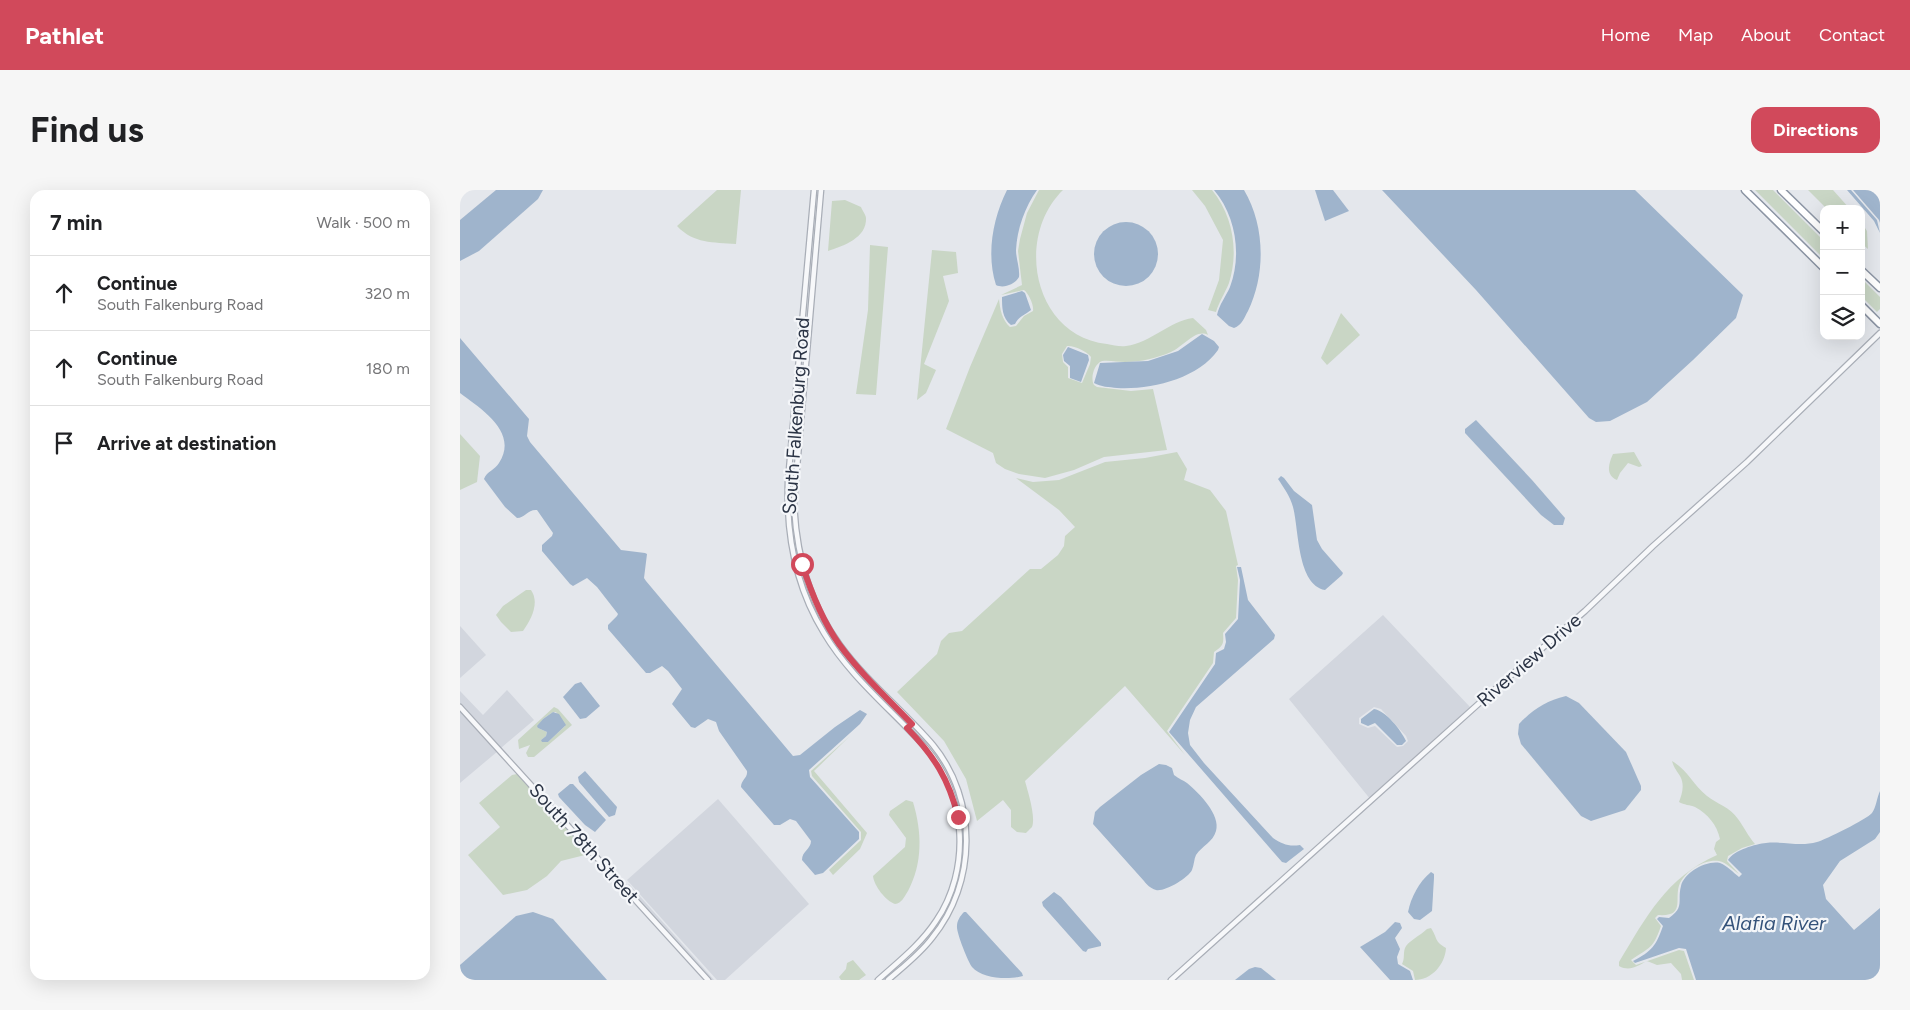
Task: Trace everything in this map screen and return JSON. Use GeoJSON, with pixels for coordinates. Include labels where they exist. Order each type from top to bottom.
{"type":"FeatureCollection","features":[{"type":"Feature","properties":{"kind":"highway"},"geometry":{"type":"LineString","coordinates":[[1746,190],[1820,264]]}},
{"type":"Feature","properties":{"kind":"highway"},"geometry":{"type":"LineString","coordinates":[[1781,190],[1820,228]]}},
{"type":"Feature","properties":{"kind":"highway"},"geometry":{"type":"LineString","coordinates":[[1865,274],[1880,288]]}},
{"type":"Feature","properties":{"kind":"highway"},"geometry":{"type":"LineString","coordinates":[[1865,309],[1880,324]]}},
{"type":"Feature","properties":{"kind":"street","name":"South Falkenburg Road"},"geometry":{"type":"LineString","coordinates":[[814,190],[787,502],[788,527],[795,566],[823,632],[849,667],[928,750],[948,783],[958,817],[960,856],[954,885],[947,903],[937,920],[915,946],[878,980]]}},
{"type":"Feature","properties":{"kind":"street","name":"South Falkenburg Road"},"geometry":{"type":"LineString","coordinates":[[821,190],[795,481],[795,519],[802,564],[821,612],[840,645],[854,663],[933,746],[954,780],[964,815],[967,836],[966,856],[960,887],[942,924],[920,952],[888,980]]}},
{"type":"Feature","properties":{"kind":"street"},"geometry":{"type":"LineString","coordinates":[[804,305],[811,305]]}},
{"type":"Feature","properties":{"kind":"street","name":"Riverview Drive"},"geometry":{"type":"LineString","coordinates":[[1171,980],[1485,698],[1585,611],[1659,540],[1747,462],[1880,333]]}},
{"type":"Feature","properties":{"kind":"street"},"geometry":{"type":"LineString","coordinates":[[815,616],[821,612]]}},
{"type":"Feature","properties":{"kind":"street","name":"South 78th Street"},"geometry":{"type":"LineString","coordinates":[[460,706],[708,980]]}},
{"type":"Feature","properties":{"kind":"street"},"geometry":{"type":"LineString","coordinates":[[907,728],[912,724]]}},
{"type":"Feature","properties":{"kind":"shaded area"},"geometry":{"type":"Polygon","coordinates":[[[1383,615],[1470,707],[1371,800],[1289,699],[1383,615]],[[1374,707],[1359,718],[1359,724],[1368,728],[1375,726],[1397,747],[1403,746],[1408,741],[1406,736],[1381,709],[1374,707]]]}},
{"type":"Feature","properties":{"kind":"shaded area"},"geometry":{"type":"Polygon","coordinates":[[[460,626],[486,655],[460,678],[460,626]]]}},
{"type":"Feature","properties":{"kind":"shaded area"},"geometry":{"type":"Polygon","coordinates":[[[507,690],[534,720],[501,748],[460,703],[460,691],[483,715],[507,690]]]}},
{"type":"Feature","properties":{"kind":"shaded area"},"geometry":{"type":"Polygon","coordinates":[[[460,710],[498,751],[460,783],[460,710]]]}},
{"type":"Feature","properties":{"kind":"shaded area"},"geometry":{"type":"Polygon","coordinates":[[[718,799],[809,904],[725,980],[717,980],[627,880],[718,799]]]}},
{"type":"Feature","properties":{"kind":"shaded area"},"geometry":{"type":"Polygon","coordinates":[[[629,884],[714,980],[711,980],[627,886],[629,884]]]}},
{"type":"Feature","properties":{"kind":"green space"},"geometry":{"type":"Polygon","coordinates":[[[717,190],[741,190],[736,244],[697,239],[683,232],[677,226],[717,190]]]}},
{"type":"Feature","properties":{"kind":"green space"},"geometry":{"type":"Polygon","coordinates":[[[1039,190],[1063,190],[1048,210],[1039,233],[1036,258],[1039,282],[1048,304],[1062,323],[1082,337],[1107,344],[1126,346],[1144,341],[1176,323],[1193,318],[1206,330],[1208,335],[1199,334],[1194,336],[1176,350],[1166,354],[1137,361],[1102,361],[1097,365],[1094,372],[1092,379],[1097,387],[1131,391],[1153,389],[1167,450],[1104,457],[1074,470],[1045,478],[1019,474],[1005,469],[996,463],[993,453],[946,429],[999,299],[1003,318],[1010,327],[1016,326],[1024,316],[1033,311],[1031,300],[1024,290],[1001,295],[1022,285],[1018,251],[1027,213],[1039,190]],[[1067,346],[1062,354],[1063,362],[1068,367],[1068,378],[1082,383],[1091,357],[1076,347],[1067,346]]]}},
{"type":"Feature","properties":{"kind":"green space"},"geometry":{"type":"Polygon","coordinates":[[[1192,190],[1212,190],[1225,211],[1232,234],[1234,259],[1232,271],[1229,283],[1216,312],[1208,310],[1219,280],[1223,240],[1205,206],[1192,190]]]}},
{"type":"Feature","properties":{"kind":"green space"},"geometry":{"type":"Polygon","coordinates":[[[1755,190],[1773,190],[1820,237],[1820,255],[1755,190]]]}},
{"type":"Feature","properties":{"kind":"green space"},"geometry":{"type":"Polygon","coordinates":[[[1808,190],[1833,190],[1846,205],[1823,205],[1808,190]]]}},
{"type":"Feature","properties":{"kind":"green space"},"geometry":{"type":"Polygon","coordinates":[[[845,200],[861,207],[866,217],[863,231],[853,240],[828,251],[832,201],[845,200]]]}},
{"type":"Feature","properties":{"kind":"green space"},"geometry":{"type":"Polygon","coordinates":[[[1865,228],[1867,231],[1868,249],[1865,246],[1865,228]]]}},
{"type":"Feature","properties":{"kind":"green space"},"geometry":{"type":"Polygon","coordinates":[[[870,245],[888,247],[876,395],[856,394],[868,310],[870,245]]]}},
{"type":"Feature","properties":{"kind":"green space"},"geometry":{"type":"Polygon","coordinates":[[[932,250],[956,252],[958,273],[943,276],[949,301],[924,364],[936,370],[926,393],[917,400],[932,250]]]}},
{"type":"Feature","properties":{"kind":"green space"},"geometry":{"type":"Polygon","coordinates":[[[1865,282],[1880,297],[1880,309],[1877,312],[1865,300],[1865,282]]]}},
{"type":"Feature","properties":{"kind":"green space"},"geometry":{"type":"Polygon","coordinates":[[[1341,313],[1360,335],[1327,365],[1321,358],[1341,313]]]}},
{"type":"Feature","properties":{"kind":"green space"},"geometry":{"type":"Polygon","coordinates":[[[460,434],[480,456],[477,482],[460,490],[460,434]]]}},
{"type":"Feature","properties":{"kind":"green space"},"geometry":{"type":"Polygon","coordinates":[[[1177,452],[1187,469],[1184,480],[1210,490],[1226,511],[1238,565],[1236,566],[1238,580],[1236,618],[1223,633],[1223,642],[1214,652],[1213,663],[1167,731],[1185,755],[1125,686],[1025,781],[1033,817],[1032,827],[1026,833],[1017,832],[1011,827],[1011,810],[1003,800],[977,821],[966,779],[944,741],[897,692],[937,654],[941,641],[949,633],[962,631],[1030,569],[1041,569],[1058,555],[1064,546],[1065,536],[1075,527],[1059,510],[1016,478],[1033,482],[1059,480],[1105,462],[1145,458],[1177,452]]]}},
{"type":"Feature","properties":{"kind":"green space"},"geometry":{"type":"Polygon","coordinates":[[[1634,452],[1642,466],[1639,467],[1628,463],[1617,480],[1613,478],[1609,468],[1613,454],[1634,452]]]}},
{"type":"Feature","properties":{"kind":"green space"},"geometry":{"type":"Polygon","coordinates":[[[526,590],[531,590],[534,595],[535,606],[529,622],[523,631],[511,632],[496,615],[503,606],[526,590]]]}},
{"type":"Feature","properties":{"kind":"green space"},"geometry":{"type":"Polygon","coordinates":[[[554,707],[572,725],[534,757],[528,757],[526,753],[530,745],[519,749],[518,740],[554,707]],[[556,712],[543,719],[538,726],[538,728],[547,732],[546,736],[541,740],[548,742],[565,726],[556,712]]]}},
{"type":"Feature","properties":{"kind":"green space"},"geometry":{"type":"Polygon","coordinates":[[[850,736],[814,771],[867,833],[860,849],[833,875],[829,870],[861,840],[861,832],[812,776],[811,771],[850,736]]]}},
{"type":"Feature","properties":{"kind":"green space"},"geometry":{"type":"Polygon","coordinates":[[[1672,761],[1707,796],[1735,815],[1755,844],[1742,848],[1728,856],[1727,861],[1739,874],[1722,862],[1708,862],[1697,866],[1717,855],[1714,849],[1716,842],[1720,839],[1719,834],[1711,820],[1704,813],[1695,807],[1679,802],[1683,786],[1672,761]]]}},
{"type":"Feature","properties":{"kind":"green space"},"geometry":{"type":"Polygon","coordinates":[[[517,774],[589,854],[561,861],[547,876],[527,890],[503,895],[468,855],[500,827],[479,803],[512,775],[517,774]]]}},
{"type":"Feature","properties":{"kind":"green space"},"geometry":{"type":"Polygon","coordinates":[[[906,800],[913,802],[916,813],[920,847],[919,858],[908,891],[901,901],[895,904],[881,893],[873,876],[905,847],[906,838],[889,815],[890,811],[906,800]]]}},
{"type":"Feature","properties":{"kind":"green space"},"geometry":{"type":"Polygon","coordinates":[[[1691,870],[1680,883],[1676,910],[1667,915],[1658,915],[1655,918],[1661,926],[1656,939],[1647,950],[1631,960],[1636,965],[1646,961],[1630,968],[1619,966],[1619,962],[1629,945],[1659,900],[1691,870]]]}},
{"type":"Feature","properties":{"kind":"green space"},"geometry":{"type":"Polygon","coordinates":[[[1431,928],[1438,941],[1446,948],[1445,954],[1440,966],[1432,974],[1415,980],[1413,971],[1402,964],[1405,948],[1411,941],[1431,928]]]}},
{"type":"Feature","properties":{"kind":"green space"},"geometry":{"type":"Polygon","coordinates":[[[1679,950],[1684,951],[1694,980],[1682,980],[1681,974],[1671,963],[1657,965],[1647,961],[1679,950]]]}},
{"type":"Feature","properties":{"kind":"green space"},"geometry":{"type":"Polygon","coordinates":[[[853,960],[866,975],[859,980],[841,980],[839,977],[846,969],[847,963],[853,960]]]}},
{"type":"Feature","properties":{"kind":"water"},"geometry":{"type":"Polygon","coordinates":[[[496,190],[543,190],[538,199],[479,251],[460,261],[460,220],[496,190]]]}},
{"type":"Feature","properties":{"kind":"water"},"geometry":{"type":"Polygon","coordinates":[[[1007,190],[1037,190],[1025,211],[1018,234],[1016,250],[1019,277],[1012,284],[999,286],[996,285],[993,273],[992,236],[998,212],[1007,190]]]}},
{"type":"Feature","properties":{"kind":"water"},"geometry":{"type":"Polygon","coordinates":[[[1214,190],[1244,190],[1256,218],[1259,234],[1260,266],[1254,297],[1242,321],[1234,328],[1217,315],[1234,275],[1236,249],[1232,224],[1221,200],[1214,190]]]}},
{"type":"Feature","properties":{"kind":"water"},"geometry":{"type":"Polygon","coordinates":[[[1315,190],[1333,190],[1349,211],[1325,221],[1315,190]]]}},
{"type":"Feature","properties":{"kind":"water"},"geometry":{"type":"Polygon","coordinates":[[[1382,190],[1635,190],[1743,295],[1736,318],[1647,402],[1610,421],[1596,422],[1589,418],[1476,290],[1382,190]]]}},
{"type":"Feature","properties":{"kind":"water"},"geometry":{"type":"Polygon","coordinates":[[[1847,190],[1851,190],[1864,205],[1860,205],[1847,190]]]}},
{"type":"Feature","properties":{"kind":"water"},"geometry":{"type":"Polygon","coordinates":[[[1853,190],[1880,190],[1880,223],[1879,220],[1853,190]]]}},
{"type":"Feature","properties":{"kind":"water"},"geometry":{"type":"Polygon","coordinates":[[[1865,206],[1877,220],[1880,233],[1874,221],[1865,211],[1865,206]]]}},
{"type":"Feature","properties":{"kind":"water"},"geometry":{"type":"Polygon","coordinates":[[[1120,222],[1132,222],[1149,231],[1156,242],[1158,254],[1156,266],[1149,277],[1132,286],[1120,286],[1108,281],[1099,272],[1094,260],[1094,248],[1099,236],[1108,227],[1120,222]]]}},
{"type":"Feature","properties":{"kind":"water"},"geometry":{"type":"Polygon","coordinates":[[[1022,291],[1025,293],[1031,310],[1020,317],[1015,324],[1011,325],[1004,316],[1002,297],[1022,291]]]}},
{"type":"Feature","properties":{"kind":"water"},"geometry":{"type":"Polygon","coordinates":[[[1202,334],[1214,341],[1219,347],[1218,350],[1209,360],[1186,375],[1158,385],[1144,387],[1117,388],[1094,383],[1100,363],[1148,361],[1178,351],[1202,334]]]}},
{"type":"Feature","properties":{"kind":"water"},"geometry":{"type":"Polygon","coordinates":[[[460,338],[529,419],[527,436],[530,442],[621,550],[647,554],[644,578],[646,581],[793,756],[800,755],[860,710],[867,714],[860,724],[809,770],[810,777],[859,832],[859,839],[823,873],[815,875],[802,860],[803,854],[810,846],[811,841],[796,821],[790,819],[780,825],[774,825],[741,787],[747,771],[719,731],[716,722],[708,719],[695,728],[691,727],[672,704],[682,689],[668,671],[662,666],[650,673],[646,673],[608,629],[608,625],[618,614],[597,587],[587,578],[573,586],[542,551],[542,545],[553,533],[537,510],[517,518],[505,507],[484,479],[499,463],[504,452],[504,441],[501,431],[495,422],[460,393],[460,338]]]}},
{"type":"Feature","properties":{"kind":"water"},"geometry":{"type":"Polygon","coordinates":[[[1068,347],[1088,355],[1089,360],[1081,382],[1070,378],[1070,366],[1064,361],[1063,355],[1068,347]]]}},
{"type":"Feature","properties":{"kind":"water"},"geometry":{"type":"Polygon","coordinates":[[[1476,420],[1565,518],[1563,525],[1554,525],[1541,515],[1465,433],[1465,429],[1476,420]]]}},
{"type":"Feature","properties":{"kind":"water"},"geometry":{"type":"Polygon","coordinates":[[[1281,476],[1294,491],[1312,505],[1317,540],[1322,549],[1343,573],[1325,590],[1316,586],[1309,578],[1304,567],[1293,507],[1289,496],[1278,479],[1281,476]]]}},
{"type":"Feature","properties":{"kind":"water"},"geometry":{"type":"Polygon","coordinates":[[[1237,567],[1241,567],[1248,600],[1275,635],[1274,639],[1196,707],[1190,720],[1188,733],[1190,745],[1204,763],[1273,838],[1292,846],[1300,845],[1304,849],[1286,863],[1282,862],[1169,732],[1215,664],[1216,653],[1224,649],[1226,642],[1225,634],[1238,619],[1240,580],[1237,567]]]}},
{"type":"Feature","properties":{"kind":"water"},"geometry":{"type":"Polygon","coordinates":[[[581,682],[600,706],[586,718],[580,719],[563,697],[575,684],[581,682]]]}},
{"type":"Feature","properties":{"kind":"water"},"geometry":{"type":"Polygon","coordinates":[[[1566,696],[1579,703],[1626,752],[1641,790],[1625,810],[1591,821],[1581,816],[1521,744],[1518,734],[1519,724],[1540,706],[1566,696]]]}},
{"type":"Feature","properties":{"kind":"water"},"geometry":{"type":"Polygon","coordinates":[[[1374,709],[1379,710],[1388,717],[1401,732],[1406,741],[1402,745],[1397,745],[1375,723],[1368,726],[1361,723],[1361,719],[1374,709]]]}},
{"type":"Feature","properties":{"kind":"water"},"geometry":{"type":"Polygon","coordinates":[[[553,712],[559,714],[566,725],[548,742],[542,742],[541,740],[546,736],[547,732],[537,726],[553,712]]]}},
{"type":"Feature","properties":{"kind":"water"},"geometry":{"type":"Polygon","coordinates":[[[1159,764],[1172,768],[1174,775],[1197,792],[1212,811],[1217,825],[1215,835],[1196,855],[1190,873],[1176,884],[1165,889],[1156,890],[1148,885],[1093,824],[1095,812],[1100,807],[1141,775],[1159,764]]]}},
{"type":"Feature","properties":{"kind":"water"},"geometry":{"type":"Polygon","coordinates":[[[585,771],[617,807],[615,815],[609,817],[579,782],[578,777],[585,771]]]}},
{"type":"Feature","properties":{"kind":"water"},"geometry":{"type":"Polygon","coordinates":[[[570,784],[573,784],[606,820],[595,832],[585,825],[559,797],[558,794],[570,784]]]}},
{"type":"Feature","properties":{"kind":"water","name":"Alafia River"},"geometry":{"type":"Polygon","coordinates":[[[1880,791],[1880,832],[1875,839],[1840,861],[1823,885],[1826,899],[1854,930],[1880,908],[1880,980],[1696,980],[1686,949],[1679,948],[1635,963],[1633,961],[1649,951],[1655,943],[1663,926],[1657,919],[1659,917],[1669,918],[1674,914],[1680,904],[1680,891],[1683,881],[1696,868],[1720,863],[1739,877],[1742,874],[1728,860],[1735,853],[1745,848],[1762,844],[1811,843],[1837,834],[1872,813],[1880,791]]]}},
{"type":"Feature","properties":{"kind":"water"},"geometry":{"type":"Polygon","coordinates":[[[1431,872],[1434,874],[1432,911],[1420,920],[1414,919],[1408,912],[1411,901],[1419,885],[1431,872]]]}},
{"type":"Feature","properties":{"kind":"water"},"geometry":{"type":"Polygon","coordinates":[[[1054,892],[1061,897],[1101,943],[1101,946],[1088,949],[1086,952],[1083,951],[1043,906],[1042,902],[1054,892]]]}},
{"type":"Feature","properties":{"kind":"water"},"geometry":{"type":"Polygon","coordinates":[[[533,912],[553,919],[607,980],[461,980],[460,965],[516,916],[533,912]]]}},
{"type":"Feature","properties":{"kind":"water"},"geometry":{"type":"Polygon","coordinates":[[[964,912],[1023,976],[996,978],[982,974],[972,967],[957,929],[958,920],[964,912]]]}},
{"type":"Feature","properties":{"kind":"water"},"geometry":{"type":"Polygon","coordinates":[[[1395,922],[1400,923],[1402,928],[1395,938],[1400,949],[1397,957],[1398,964],[1410,971],[1413,980],[1390,980],[1360,947],[1385,932],[1395,922]]]}},
{"type":"Feature","properties":{"kind":"water"},"geometry":{"type":"Polygon","coordinates":[[[1261,968],[1276,980],[1235,980],[1249,969],[1261,968]]]}},
{"type":"Feature","properties":{"kind":"route"},"geometry":{"type":"LineString","coordinates":[[802,564],[807,581],[829,629],[854,663],[912,724],[907,728],[928,750],[939,767],[948,783],[958,817]]}}]}
